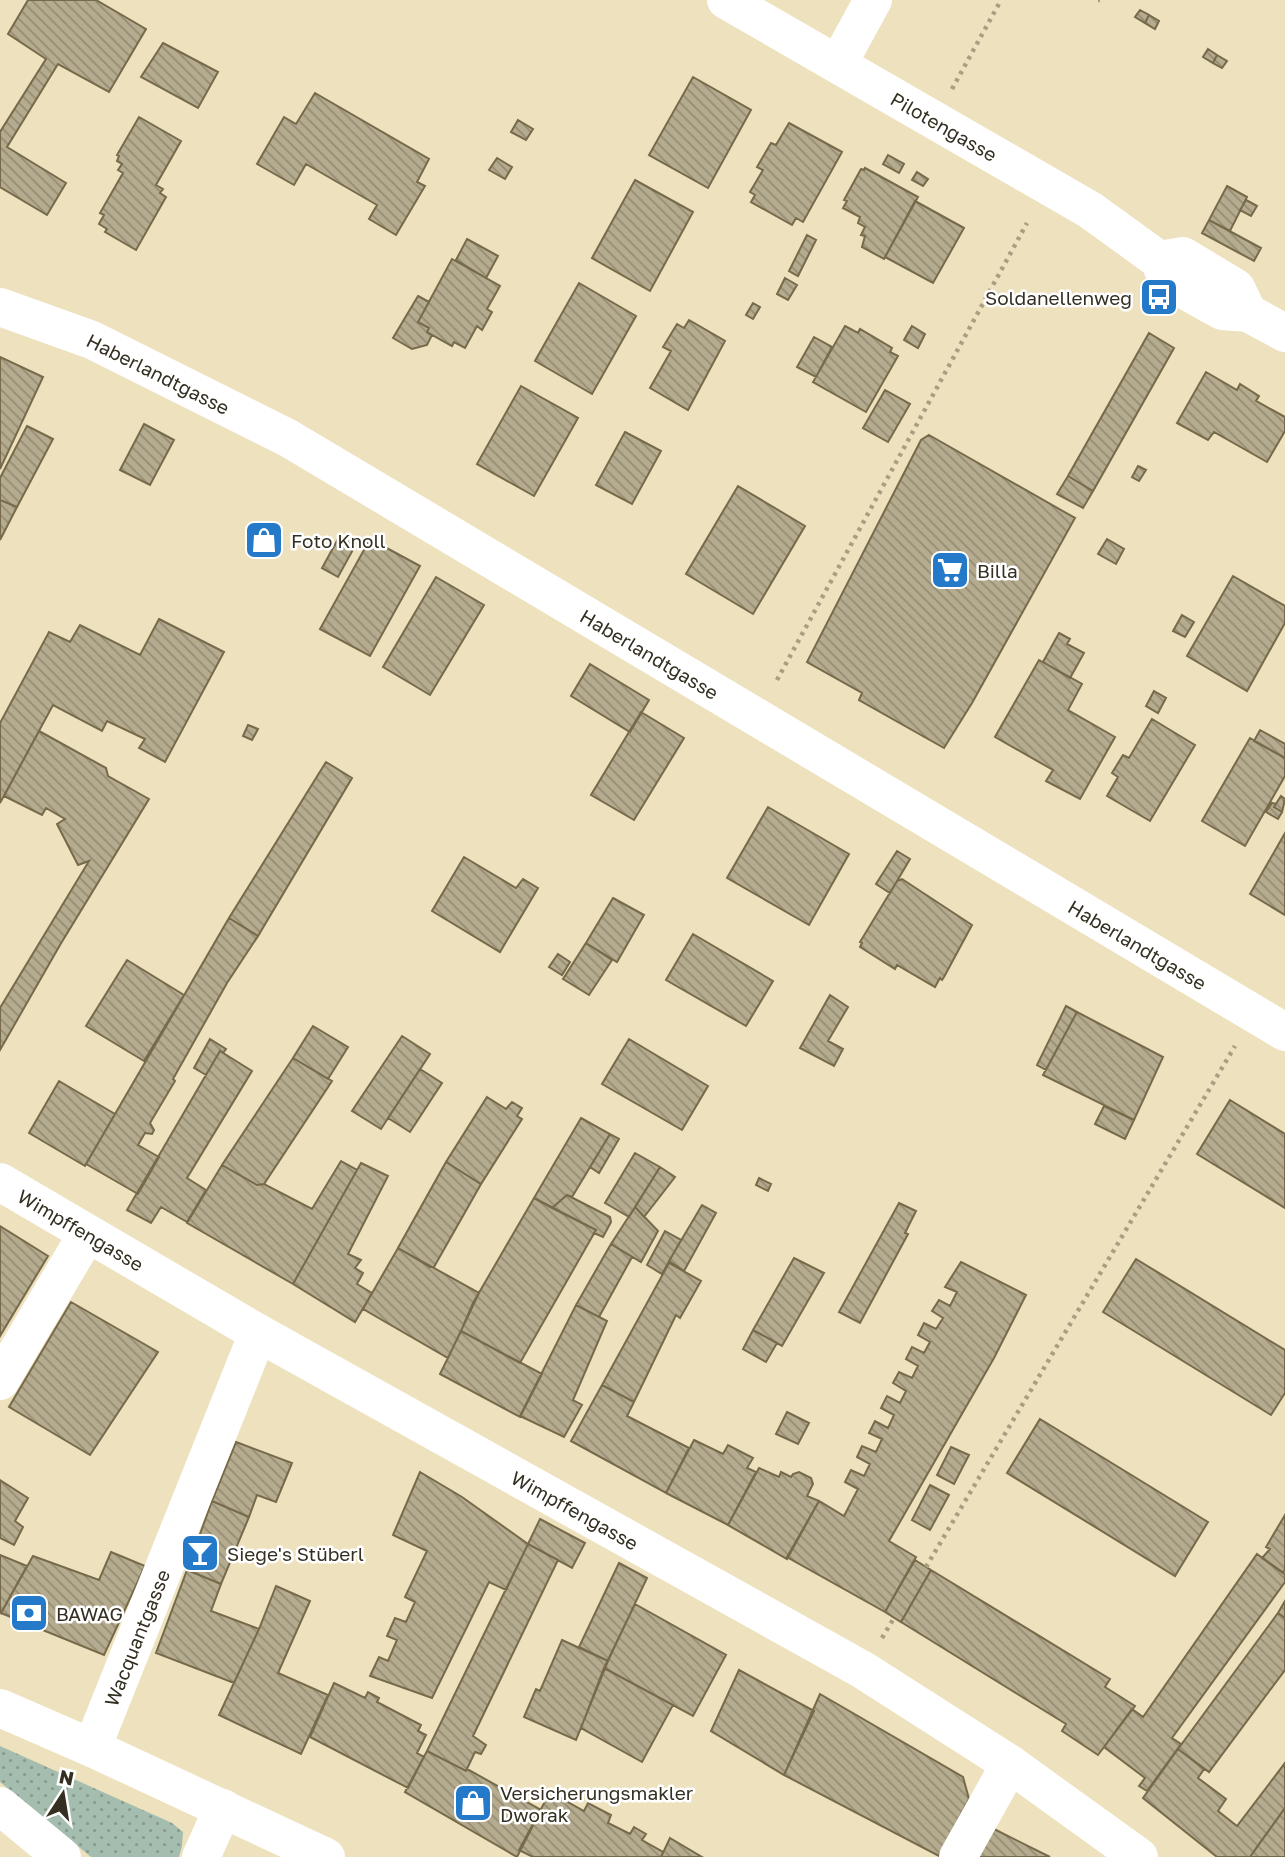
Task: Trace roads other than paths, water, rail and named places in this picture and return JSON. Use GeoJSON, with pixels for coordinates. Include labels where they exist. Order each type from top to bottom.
{"type":"FeatureCollection","features":[{"type":"Feature","properties":{"kind":"street","name":"Pilotengasse"},"geometry":{"type":"LineString","coordinates":[[726,0],[1090,210],[1159,260],[1168,281],[1222,311],[1248,313],[1285,333]]}},
{"type":"Feature","properties":{"kind":"street"},"geometry":{"type":"LineString","coordinates":[[838,64],[873,0]]}},
{"type":"Feature","properties":{"kind":"street","name":"Haberlandtgasse"},"geometry":{"type":"LineString","coordinates":[[0,307],[92,341],[288,438],[1270,1022]]}},
{"type":"Feature","properties":{"kind":"street","name":"Wimpffengasse"},"geometry":{"type":"LineString","coordinates":[[0,1182],[258,1333],[863,1670],[1010,1764],[1139,1857]]}},
{"type":"Feature","properties":{"kind":"street"},"geometry":{"type":"LineString","coordinates":[[0,1381],[87,1234]]}},
{"type":"Feature","properties":{"kind":"street","name":"Wacquantgasse"},"geometry":{"type":"LineString","coordinates":[[92,1748],[258,1333]]}},
{"type":"Feature","properties":{"kind":"street"},"geometry":{"type":"LineString","coordinates":[[0,1708],[326,1857]]}},
{"type":"Feature","properties":{"kind":"street"},"geometry":{"type":"LineString","coordinates":[[958,1857],[1010,1764]]}},
{"type":"Feature","properties":{"kind":"street"},"geometry":{"type":"LineString","coordinates":[[0,1806],[62,1857]]}},
{"type":"Feature","properties":{"kind":"street"},"geometry":{"type":"LineString","coordinates":[[201,1857],[223,1808]]}},
{"type":"Feature","properties":{"kind":"place","name":"Soldanellenweg"},"geometry":{"type":"Point","coordinates":[1159,297]}},
{"type":"Feature","properties":{"kind":"place","name":"Foto Knoll"},"geometry":{"type":"Point","coordinates":[264,540]}},
{"type":"Feature","properties":{"kind":"place","name":"Billa"},"geometry":{"type":"Point","coordinates":[950,570]}},
{"type":"Feature","properties":{"kind":"place","name":"Siege's Stüberl"},"geometry":{"type":"Point","coordinates":[200,1553]}},
{"type":"Feature","properties":{"kind":"place","name":"BAWAG"},"geometry":{"type":"Point","coordinates":[29,1613]}},
{"type":"Feature","properties":{"kind":"place","name":"Versicherungsmakler Dworak"},"geometry":{"type":"Point","coordinates":[473,1803]}}]}
